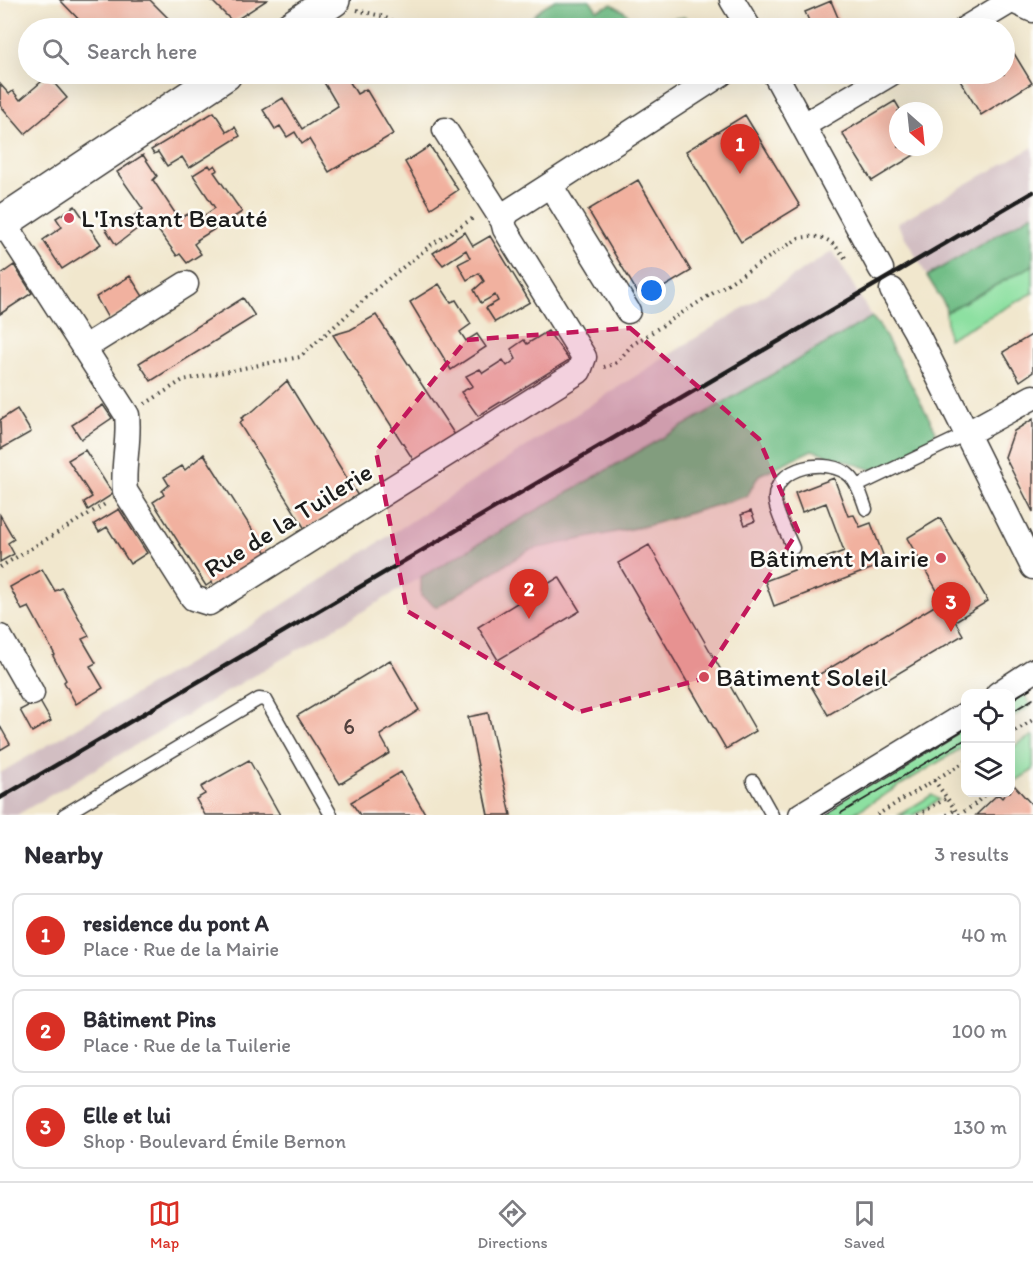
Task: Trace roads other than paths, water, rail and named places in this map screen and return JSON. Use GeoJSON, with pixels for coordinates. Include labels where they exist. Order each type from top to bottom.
{"type":"FeatureCollection","features":[{"type":"Feature","properties":{"kind":"main road"},"geometry":{"type":"LineString","coordinates":[[314,18],[345,5]]}},
{"type":"Feature","properties":{"kind":"main road"},"geometry":{"type":"LineString","coordinates":[[1,223],[200,84]]}},
{"type":"Feature","properties":{"kind":"street"},"geometry":{"type":"LineString","coordinates":[[732,0],[743,18]]}},
{"type":"Feature","properties":{"kind":"street"},"geometry":{"type":"LineString","coordinates":[[988,18],[1018,4]]}},
{"type":"Feature","properties":{"kind":"street"},"geometry":{"type":"LineString","coordinates":[[445,130],[498,214],[508,212],[706,84]]}},
{"type":"Feature","properties":{"kind":"street"},"geometry":{"type":"LineString","coordinates":[[782,84],[887,280],[1033,567]]}},
{"type":"Feature","properties":{"kind":"street"},"geometry":{"type":"LineString","coordinates":[[804,124],[873,84]]}},
{"type":"Feature","properties":{"kind":"street"},"geometry":{"type":"LineString","coordinates":[[550,185],[628,311]]}},
{"type":"Feature","properties":{"kind":"street","name":"Rue de la Tuilerie"},"geometry":{"type":"LineString","coordinates":[[84,348],[127,415],[123,478],[125,491],[193,598],[209,603],[579,371],[584,357],[498,214]]}},
{"type":"Feature","properties":{"kind":"street"},"geometry":{"type":"LineString","coordinates":[[1,223],[84,348],[186,284]]}},
{"type":"Feature","properties":{"kind":"street"},"geometry":{"type":"LineString","coordinates":[[966,434],[1033,397]]}},
{"type":"Feature","properties":{"kind":"street"},"geometry":{"type":"LineString","coordinates":[[0,637],[32,693]]}},
{"type":"Feature","properties":{"kind":"street"},"geometry":{"type":"LineString","coordinates":[[1004,689],[1033,671]]}},
{"type":"Feature","properties":{"kind":"street"},"geometry":{"type":"LineString","coordinates":[[801,815],[961,717]]}},
{"type":"Feature","properties":{"kind":"lane"},"geometry":{"type":"LineString","coordinates":[[857,486],[966,434]]}},
{"type":"Feature","properties":{"kind":"lane"},"geometry":{"type":"LineString","coordinates":[[793,548],[774,502],[775,491],[781,481],[800,469],[819,464],[844,471],[857,486],[866,509]]}},
{"type":"Feature","properties":{"kind":"lane"},"geometry":{"type":"LineString","coordinates":[[64,815],[259,699],[266,700],[331,815]]}},
{"type":"Feature","properties":{"kind":"lane"},"geometry":{"type":"LineString","coordinates":[[753,781],[772,815]]}},
{"type":"Feature","properties":{"kind":"tram line"},"geometry":{"type":"LineString","coordinates":[[1015,697],[1033,687]]}},
{"type":"Feature","properties":{"kind":"tram line"},"geometry":{"type":"LineString","coordinates":[[1015,710],[1033,699]]}},
{"type":"Feature","properties":{"kind":"tram line"},"geometry":{"type":"LineString","coordinates":[[821,815],[961,731]]}},
{"type":"Feature","properties":{"kind":"tram line"},"geometry":{"type":"LineString","coordinates":[[841,813],[961,742]]}},
{"type":"Feature","properties":{"kind":"railway"},"geometry":{"type":"LineString","coordinates":[[0,798],[1033,192]]}},
{"type":"Feature","properties":{"kind":"place","name":"residence du pont A"},"geometry":{"type":"Point","coordinates":[740,174]}},
{"type":"Feature","properties":{"kind":"place","name":"L'Instant Beauté"},"geometry":{"type":"Point","coordinates":[69,218]}},
{"type":"Feature","properties":{"kind":"place","name":"Bâtiment Mairie"},"geometry":{"type":"Point","coordinates":[941,558]}},
{"type":"Feature","properties":{"kind":"place","name":"Bâtiment Pins"},"geometry":{"type":"Point","coordinates":[529,619]}},
{"type":"Feature","properties":{"kind":"place","name":"Elle et lui"},"geometry":{"type":"Point","coordinates":[951,632]}},
{"type":"Feature","properties":{"kind":"place","name":"Bâtiment Soleil"},"geometry":{"type":"Point","coordinates":[704,677]}}]}
